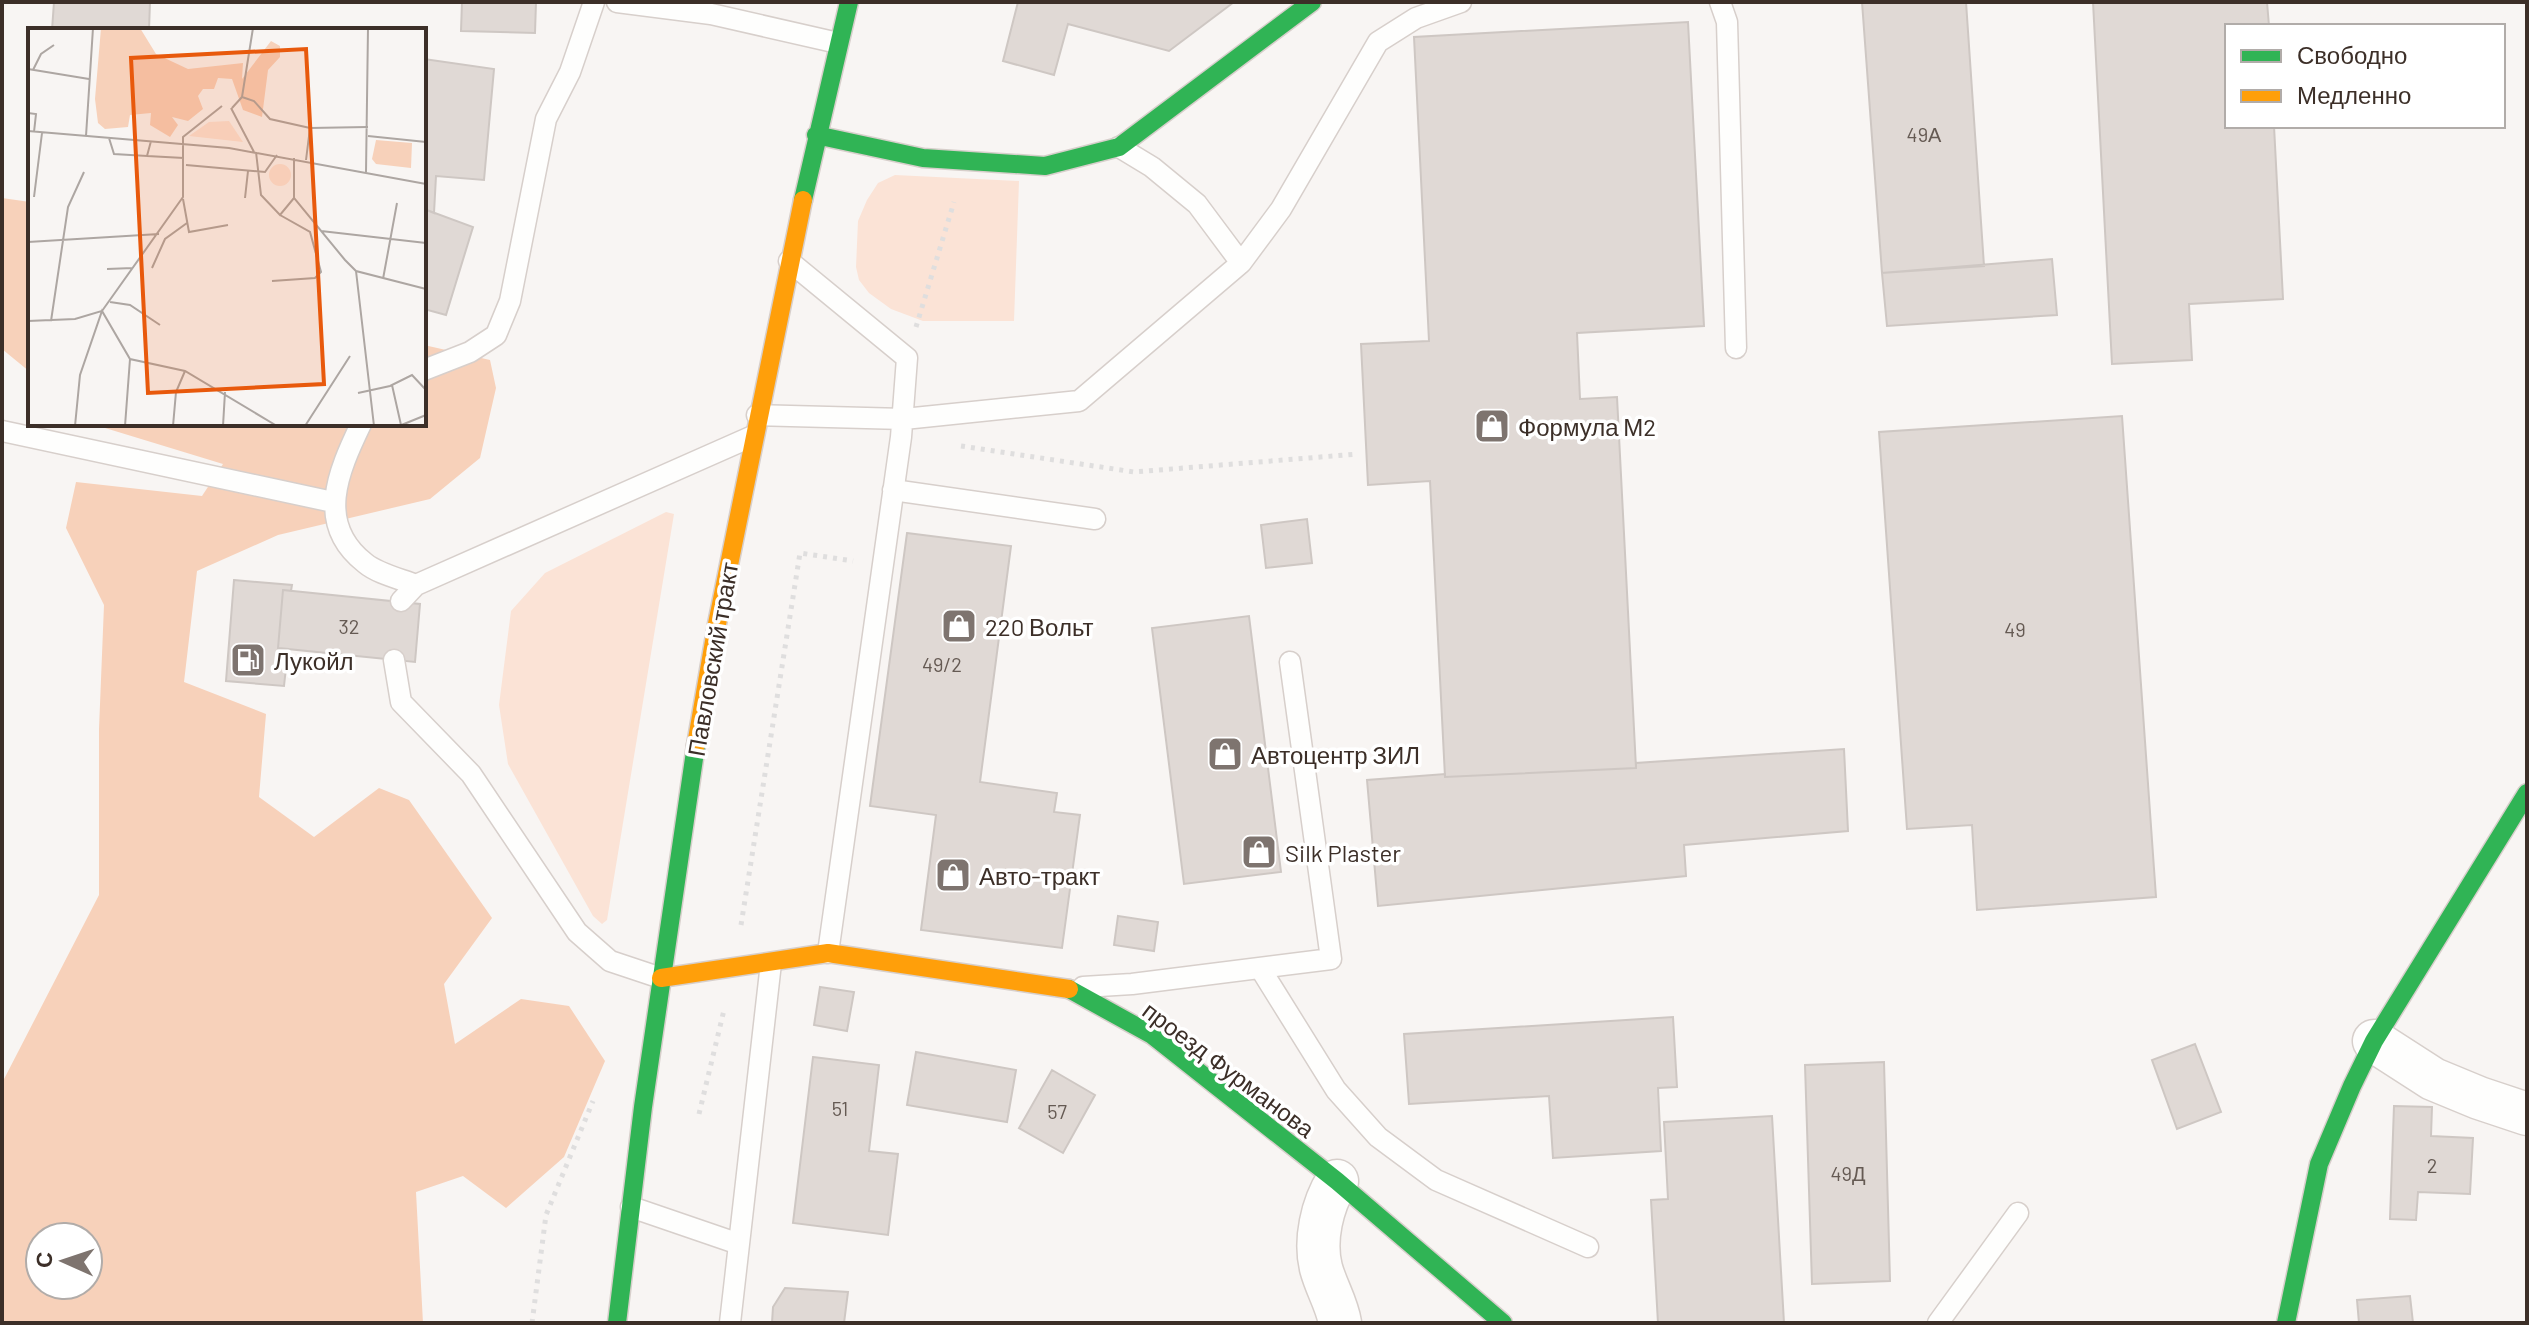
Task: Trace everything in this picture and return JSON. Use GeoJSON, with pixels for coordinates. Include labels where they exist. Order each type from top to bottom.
{"type":"FeatureCollection","features":[{"type":"Feature","properties":{"kind":"street","name":"Павловский тракт"},"geometry":{"type":"LineString","coordinates":[[617,1323],[688,790],[757,415],[816,135],[849,2]]}},
{"type":"Feature","properties":{"kind":"street"},"geometry":{"type":"LineString","coordinates":[[816,135],[923,158],[1045,166],[1119,147],[1312,2]]}},
{"type":"Feature","properties":{"kind":"street"},"geometry":{"type":"LineString","coordinates":[[2286,1323],[2319,1164],[2374,1041],[2527,793]]}},
{"type":"Feature","properties":{"kind":"street","name":"проезд Фурманова"},"geometry":{"type":"LineString","coordinates":[[661,978],[828,953],[1067,988],[1152,1035],[1337,1181],[1503,1323]]}},
{"type":"Feature","properties":{"kind":"street"},"geometry":{"type":"LineString","coordinates":[[2374,1041],[2433,1079],[2527,1114]]}},
{"type":"Feature","properties":{"kind":"street"},"geometry":{"type":"LineString","coordinates":[[1337,1181],[1327,1198],[1320,1245],[1321,1266],[1340,1323]]}},
{"type":"Feature","properties":{"kind":"lane"},"geometry":{"type":"LineString","coordinates":[[426,369],[470,352],[496,335],[510,301],[546,119],[570,72],[594,2]]}},
{"type":"Feature","properties":{"kind":"lane"},"geometry":{"type":"LineString","coordinates":[[617,2],[711,14],[838,43]]}},
{"type":"Feature","properties":{"kind":"lane"},"geometry":{"type":"LineString","coordinates":[[757,415],[902,428],[1079,401],[1241,263],[1281,209],[1378,42],[1416,18],[1461,2]]}},
{"type":"Feature","properties":{"kind":"lane"},"geometry":{"type":"LineString","coordinates":[[1720,2],[1727,22],[1736,348]]}},
{"type":"Feature","properties":{"kind":"lane"},"geometry":{"type":"LineString","coordinates":[[1119,147],[1152,167],[1197,204],[1241,263]]}},
{"type":"Feature","properties":{"kind":"lane"},"geometry":{"type":"LineString","coordinates":[[789,261],[907,358],[902,428],[828,953]]}},
{"type":"Feature","properties":{"kind":"lane"},"geometry":{"type":"LineString","coordinates":[[360,426],[348,451],[333,502],[335,519],[345,542],[366,565],[416,585]]}},
{"type":"Feature","properties":{"kind":"lane"},"geometry":{"type":"LineString","coordinates":[[2,431],[333,502]]}},
{"type":"Feature","properties":{"kind":"lane"},"geometry":{"type":"LineString","coordinates":[[401,601],[416,585],[753,436]]}},
{"type":"Feature","properties":{"kind":"lane"},"geometry":{"type":"LineString","coordinates":[[893,490],[1095,519]]}},
{"type":"Feature","properties":{"kind":"lane"},"geometry":{"type":"LineString","coordinates":[[394,660],[401,702],[471,774],[577,932],[610,961],[661,978]]}},
{"type":"Feature","properties":{"kind":"lane"},"geometry":{"type":"LineString","coordinates":[[1067,988],[1132,984],[1331,959],[1290,662]]}},
{"type":"Feature","properties":{"kind":"lane"},"geometry":{"type":"LineString","coordinates":[[730,1323],[771,963]]}},
{"type":"Feature","properties":{"kind":"lane"},"geometry":{"type":"LineString","coordinates":[[1260,968],[1336,1090],[1378,1137],[1436,1180],[1588,1247]]}},
{"type":"Feature","properties":{"kind":"lane"},"geometry":{"type":"LineString","coordinates":[[631,1207],[739,1244]]}},
{"type":"Feature","properties":{"kind":"lane"},"geometry":{"type":"LineString","coordinates":[[1938,1323],[2018,1213]]}},
{"type":"Feature","properties":{"kind":"path"},"geometry":{"type":"LineString","coordinates":[[907,358],[966,161]]}},
{"type":"Feature","properties":{"kind":"path"},"geometry":{"type":"LineString","coordinates":[[902,428],[1134,472],[1358,454]]}},
{"type":"Feature","properties":{"kind":"path"},"geometry":{"type":"LineString","coordinates":[[699,1114],[734,968],[800,553],[881,565]]}},
{"type":"Feature","properties":{"kind":"path"},"geometry":{"type":"LineString","coordinates":[[532,1323],[546,1215],[593,1101]]}},
{"type":"Feature","properties":{"kind":"shaded area"},"geometry":{"type":"Polygon","coordinates":[[[895,175],[1019,181],[1014,321],[923,321],[891,309],[869,293],[859,280],[856,267],[858,221],[878,183],[895,175]]]}},
{"type":"Feature","properties":{"kind":"shaded area"},"geometry":{"type":"Polygon","coordinates":[[[2,198],[28,202],[28,370],[2,349],[2,198]]]}},
{"type":"Feature","properties":{"kind":"shaded area"},"geometry":{"type":"Polygon","coordinates":[[[426,345],[490,360],[496,388],[480,458],[430,499],[278,535],[197,571],[184,682],[266,714],[259,797],[314,837],[379,788],[409,800],[492,918],[444,984],[455,1044],[521,999],[569,1006],[605,1061],[564,1157],[506,1208],[463,1176],[416,1192],[423,1323],[2,1323],[2,1083],[99,895],[99,729],[104,605],[66,528],[76,482],[202,496],[223,464],[99,426],[426,426],[426,345]]]}},
{"type":"Feature","properties":{"kind":"shaded area"},"geometry":{"type":"Polygon","coordinates":[[[666,512],[674,514],[607,920],[602,924],[593,916],[508,764],[499,705],[511,611],[545,573],[666,512]]]}},
{"type":"Feature","properties":{"kind":"building"},"geometry":{"type":"Polygon","coordinates":[[[54,2],[150,2],[149,28],[52,28],[54,2]]]}},
{"type":"Feature","properties":{"kind":"building"},"geometry":{"type":"Polygon","coordinates":[[[462,2],[536,2],[535,33],[461,31],[462,2]]]}},
{"type":"Feature","properties":{"kind":"building"},"geometry":{"type":"Polygon","coordinates":[[[1018,2],[1234,2],[1169,51],[1068,24],[1054,75],[1003,61],[1018,2]]]}},
{"type":"Feature","properties":{"kind":"building"},"geometry":{"type":"Polygon","coordinates":[[[1862,2],[1966,2],[1984,266],[1882,273],[1862,2]]]}},
{"type":"Feature","properties":{"kind":"building"},"geometry":{"type":"Polygon","coordinates":[[[2093,2],[2267,2],[2269,24],[2225,24],[2225,128],[2274,128],[2283,299],[2189,304],[2192,360],[2112,364],[2093,2]]]}},
{"type":"Feature","properties":{"kind":"building","name":"Формула М2"},"geometry":{"type":"Polygon","coordinates":[[[1688,22],[1704,326],[1577,333],[1580,399],[1617,397],[1636,768],[1445,777],[1430,481],[1368,485],[1361,344],[1429,341],[1414,37],[1688,22]]]}},
{"type":"Feature","properties":{"kind":"building"},"geometry":{"type":"Polygon","coordinates":[[[426,59],[494,69],[484,180],[436,176],[434,213],[426,210],[426,59]]]}},
{"type":"Feature","properties":{"kind":"building"},"geometry":{"type":"Polygon","coordinates":[[[426,210],[473,227],[446,315],[426,310],[426,210]]]}},
{"type":"Feature","properties":{"kind":"building"},"geometry":{"type":"Polygon","coordinates":[[[2052,259],[2057,315],[1887,326],[1882,273],[2052,259]]]}},
{"type":"Feature","properties":{"kind":"building"},"geometry":{"type":"Polygon","coordinates":[[[2122,416],[2156,897],[1977,910],[1972,825],[1907,829],[1879,432],[2122,416]]]}},
{"type":"Feature","properties":{"kind":"building"},"geometry":{"type":"Polygon","coordinates":[[[1307,519],[1312,563],[1266,568],[1261,525],[1307,519]]]}},
{"type":"Feature","properties":{"kind":"building"},"geometry":{"type":"Polygon","coordinates":[[[907,533],[1011,546],[980,782],[1057,793],[1054,812],[1080,815],[1062,948],[921,930],[936,815],[870,806],[907,533]]]}},
{"type":"Feature","properties":{"kind":"building"},"geometry":{"type":"Polygon","coordinates":[[[234,580],[292,585],[291,591],[283,590],[278,648],[288,649],[284,686],[226,681],[234,580]]]}},
{"type":"Feature","properties":{"kind":"building"},"geometry":{"type":"Polygon","coordinates":[[[283,590],[420,604],[415,662],[278,648],[283,590]]]}},
{"type":"Feature","properties":{"kind":"building"},"geometry":{"type":"Polygon","coordinates":[[[1249,616],[1281,872],[1184,884],[1152,628],[1249,616]]]}},
{"type":"Feature","properties":{"kind":"building"},"geometry":{"type":"Polygon","coordinates":[[[1844,749],[1848,831],[1684,845],[1686,876],[1378,906],[1367,780],[1445,774],[1445,777],[1636,768],[1636,763],[1844,749]]]}},
{"type":"Feature","properties":{"kind":"building"},"geometry":{"type":"Polygon","coordinates":[[[1118,916],[1158,922],[1154,951],[1114,945],[1118,916]]]}},
{"type":"Feature","properties":{"kind":"building"},"geometry":{"type":"Polygon","coordinates":[[[820,987],[854,992],[847,1031],[814,1025],[820,987]]]}},
{"type":"Feature","properties":{"kind":"building"},"geometry":{"type":"Polygon","coordinates":[[[1673,1017],[1677,1087],[1658,1088],[1661,1151],[1553,1158],[1549,1096],[1409,1104],[1404,1034],[1673,1017]]]}},
{"type":"Feature","properties":{"kind":"building"},"geometry":{"type":"Polygon","coordinates":[[[2195,1044],[2221,1112],[2177,1129],[2152,1060],[2195,1044]]]}},
{"type":"Feature","properties":{"kind":"building"},"geometry":{"type":"Polygon","coordinates":[[[916,1052],[1016,1070],[1007,1122],[907,1105],[916,1052]]]}},
{"type":"Feature","properties":{"kind":"building"},"geometry":{"type":"Polygon","coordinates":[[[813,1057],[879,1065],[869,1151],[898,1154],[888,1235],[793,1223],[813,1057]]]}},
{"type":"Feature","properties":{"kind":"building"},"geometry":{"type":"Polygon","coordinates":[[[1884,1062],[1890,1281],[1812,1284],[1805,1065],[1884,1062]]]}},
{"type":"Feature","properties":{"kind":"building"},"geometry":{"type":"Polygon","coordinates":[[[1052,1070],[1095,1095],[1063,1153],[1019,1128],[1052,1070]]]}},
{"type":"Feature","properties":{"kind":"building"},"geometry":{"type":"Polygon","coordinates":[[[2394,1106],[2432,1107],[2431,1136],[2473,1138],[2470,1194],[2418,1192],[2416,1220],[2390,1219],[2394,1106]]]}},
{"type":"Feature","properties":{"kind":"building"},"geometry":{"type":"Polygon","coordinates":[[[1772,1116],[1784,1323],[1658,1323],[1651,1200],[1668,1199],[1664,1122],[1772,1116]]]}},
{"type":"Feature","properties":{"kind":"building"},"geometry":{"type":"Polygon","coordinates":[[[785,1288],[848,1292],[844,1323],[772,1323],[773,1307],[785,1288]]]}},
{"type":"Feature","properties":{"kind":"building"},"geometry":{"type":"Polygon","coordinates":[[[2410,1296],[2413,1323],[2359,1323],[2357,1300],[2410,1296]]]}},
{"type":"Feature","properties":{"kind":"traffic: fast"},"geometry":{"type":"LineString","coordinates":[[803,200],[849,2]]}},
{"type":"Feature","properties":{"kind":"traffic: fast"},"geometry":{"type":"LineString","coordinates":[[816,135],[923,158],[1045,166],[1119,147],[1312,2]]}},
{"type":"Feature","properties":{"kind":"traffic: fast"},"geometry":{"type":"LineString","coordinates":[[617,1323],[643,1107],[696,745]]}},
{"type":"Feature","properties":{"kind":"traffic: fast"},"geometry":{"type":"LineString","coordinates":[[2286,1323],[2319,1164],[2352,1086],[2374,1041],[2527,793]]}},
{"type":"Feature","properties":{"kind":"traffic: fast"},"geometry":{"type":"LineString","coordinates":[[1069,989],[1152,1035],[1337,1181],[1503,1323]]}},
{"type":"Feature","properties":{"kind":"traffic: slow"},"geometry":{"type":"LineString","coordinates":[[696,745],[717,624],[803,200]]}},
{"type":"Feature","properties":{"kind":"traffic: slow"},"geometry":{"type":"LineString","coordinates":[[661,978],[828,953],[1069,989]]}},
{"type":"Feature","properties":{"kind":"place","name":"Формула М2"},"geometry":{"type":"Point","coordinates":[1492,426]}},
{"type":"Feature","properties":{"kind":"place","name":"220 Вольт"},"geometry":{"type":"Point","coordinates":[959,626]}},
{"type":"Feature","properties":{"kind":"place","name":"Лукойл"},"geometry":{"type":"Point","coordinates":[248,660]}},
{"type":"Feature","properties":{"kind":"place","name":"Автоцентр ЗИЛ"},"geometry":{"type":"Point","coordinates":[1225,754]}},
{"type":"Feature","properties":{"kind":"place","name":"Silk Plaster"},"geometry":{"type":"Point","coordinates":[1259,852]}},
{"type":"Feature","properties":{"kind":"place","name":"Авто-тракт"},"geometry":{"type":"Point","coordinates":[953,875]}}]}
